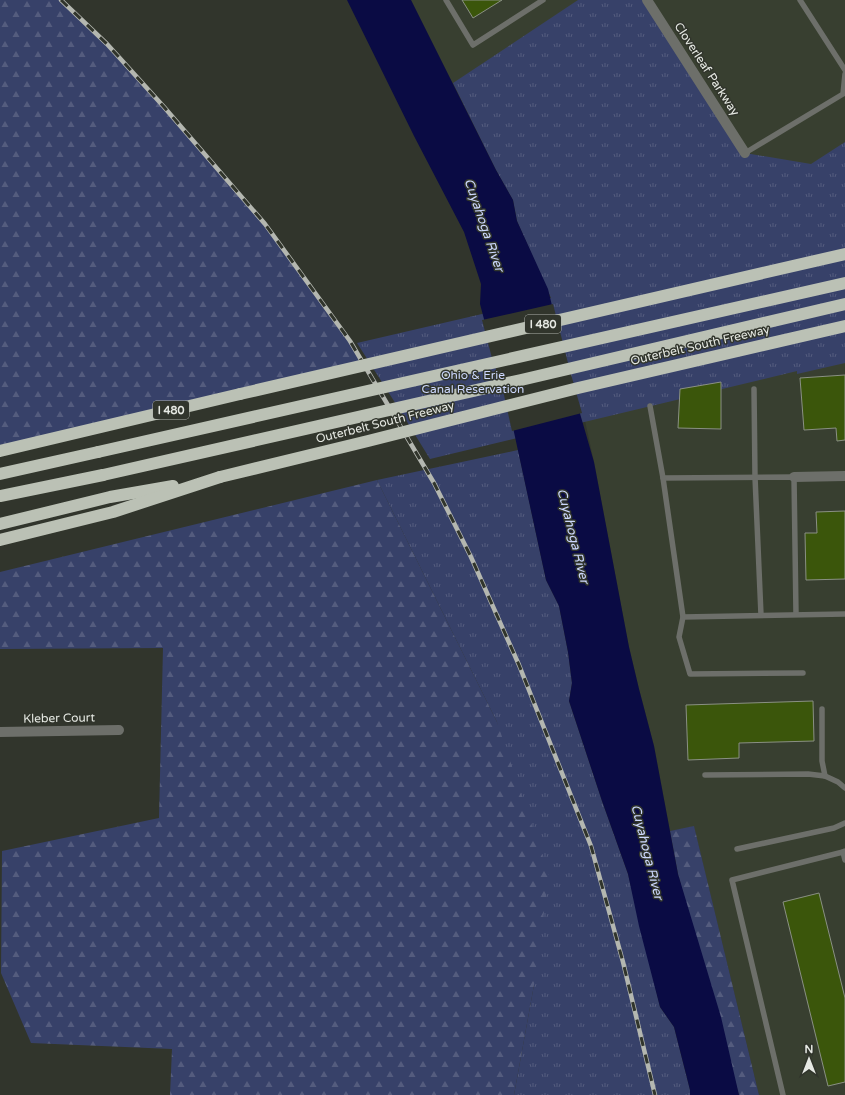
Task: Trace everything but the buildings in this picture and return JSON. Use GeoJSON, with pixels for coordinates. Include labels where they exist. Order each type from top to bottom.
{"type":"FeatureCollection","features":[{"type":"Feature","properties":{"kind":"highway","name":"I 480"},"geometry":{"type":"LineString","coordinates":[[0,451],[232,395],[845,254]]}},
{"type":"Feature","properties":{"kind":"highway"},"geometry":{"type":"LineString","coordinates":[[0,474],[845,283]]}},
{"type":"Feature","properties":{"kind":"highway"},"geometry":{"type":"LineString","coordinates":[[0,496],[506,383],[845,304]]}},
{"type":"Feature","properties":{"kind":"highway","name":"Outerbelt South Freeway"},"geometry":{"type":"LineString","coordinates":[[0,524],[110,497],[220,477],[606,382],[845,326]]}},
{"type":"Feature","properties":{"kind":"highway"},"geometry":{"type":"LineString","coordinates":[[0,540],[113,512],[220,477]]}},
{"type":"Feature","properties":{"kind":"street","name":"Cloverleaf Parkway"},"geometry":{"type":"LineString","coordinates":[[647,0],[745,152]]}},
{"type":"Feature","properties":{"kind":"street"},"geometry":{"type":"LineString","coordinates":[[794,477],[845,476]]}},
{"type":"Feature","properties":{"kind":"street","name":"Kleber Court"},"geometry":{"type":"LineString","coordinates":[[0,732],[119,730]]}},
{"type":"Feature","properties":{"kind":"lane"},"geometry":{"type":"LineString","coordinates":[[446,0],[473,44],[543,0]]}},
{"type":"Feature","properties":{"kind":"lane"},"geometry":{"type":"LineString","coordinates":[[800,0],[845,70]]}},
{"type":"Feature","properties":{"kind":"lane"},"geometry":{"type":"LineString","coordinates":[[745,152],[843,94],[845,74]]}},
{"type":"Feature","properties":{"kind":"lane"},"geometry":{"type":"LineString","coordinates":[[754,389],[755,477],[761,615]]}},
{"type":"Feature","properties":{"kind":"lane"},"geometry":{"type":"LineString","coordinates":[[650,406],[663,478],[683,617],[679,637],[690,674],[803,673]]}},
{"type":"Feature","properties":{"kind":"lane"},"geometry":{"type":"LineString","coordinates":[[663,478],[794,477],[796,614]]}},
{"type":"Feature","properties":{"kind":"lane"},"geometry":{"type":"LineString","coordinates":[[683,617],[845,614]]}},
{"type":"Feature","properties":{"kind":"lane"},"geometry":{"type":"LineString","coordinates":[[822,710],[822,760],[825,776]]}},
{"type":"Feature","properties":{"kind":"lane"},"geometry":{"type":"LineString","coordinates":[[705,775],[808,774],[825,776],[838,782],[845,788]]}},
{"type":"Feature","properties":{"kind":"lane"},"geometry":{"type":"LineString","coordinates":[[737,849],[834,828],[845,823]]}},
{"type":"Feature","properties":{"kind":"lane"},"geometry":{"type":"LineString","coordinates":[[783,1095],[732,880],[844,852],[845,860]]}},
{"type":"Feature","properties":{"kind":"shaded area"},"geometry":{"type":"Polygon","coordinates":[[[411,0],[845,0],[845,230],[517,221],[513,200],[496,170],[411,0]]]}},
{"type":"Feature","properties":{"kind":"shaded area"},"geometry":{"type":"Polygon","coordinates":[[[845,326],[845,1095],[759,1095],[694,827],[670,831],[654,746],[629,647],[594,462],[578,389],[845,326]]]}},
{"type":"Feature","properties":{"kind":"green space"},"geometry":{"type":"Polygon","coordinates":[[[0,0],[61,0],[107,44],[164,107],[265,224],[350,341],[366,368],[0,445],[0,0]]]}},
{"type":"Feature","properties":{"kind":"green space","name":"Ohio & Erie Canal Reservation"},"geometry":{"type":"Polygon","coordinates":[[[578,0],[647,0],[745,153],[811,164],[845,142],[845,363],[797,374],[797,371],[430,459],[357,343],[551,298],[517,221],[513,200],[496,170],[453,83],[578,0]]]}},
{"type":"Feature","properties":{"kind":"green space"},"geometry":{"type":"Polygon","coordinates":[[[518,450],[546,580],[559,606],[568,652],[572,683],[569,701],[628,874],[660,1007],[674,1027],[690,1095],[514,1095],[534,985],[497,722],[377,480],[518,450]]]}},
{"type":"Feature","properties":{"kind":"green space"},"geometry":{"type":"Polygon","coordinates":[[[377,480],[497,722],[549,876],[534,985],[514,1095],[170,1095],[172,1049],[31,1043],[1,973],[2,851],[159,818],[163,648],[0,649],[0,572],[377,480]]]}},
{"type":"Feature","properties":{"kind":"green space"},"geometry":{"type":"Polygon","coordinates":[[[694,826],[759,1095],[739,1095],[678,874],[670,831],[694,826]]]}},
{"type":"Feature","properties":{"kind":"water","name":"Cuyahoga River"},"geometry":{"type":"Polygon","coordinates":[[[347,0],[411,0],[496,170],[513,200],[517,221],[548,289],[568,372],[594,462],[629,647],[654,746],[678,874],[721,1017],[739,1095],[690,1095],[674,1027],[660,1007],[639,926],[628,874],[569,701],[572,683],[568,652],[559,606],[546,580],[504,386],[494,357],[480,304],[481,284],[464,232],[414,136],[347,0]]]}},
{"type":"Feature","properties":{"kind":"pier"},"geometry":{"type":"Polygon","coordinates":[[[553,304],[582,413],[512,431],[502,386],[492,358],[482,320],[553,304]]]}},
{"type":"Feature","properties":{"kind":"railway"},"geometry":{"type":"LineString","coordinates":[[61,0],[107,44],[164,107],[265,224],[350,341],[434,483],[471,557],[519,665],[591,846],[623,962],[655,1095]]}}]}
